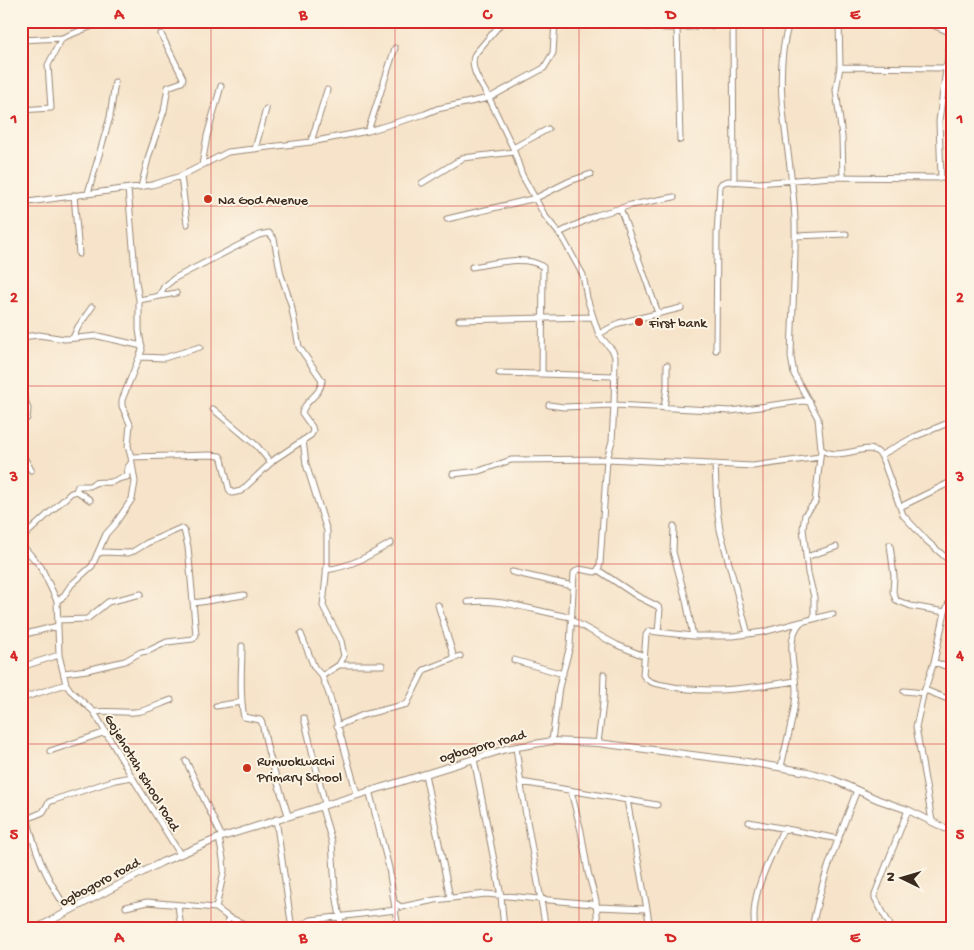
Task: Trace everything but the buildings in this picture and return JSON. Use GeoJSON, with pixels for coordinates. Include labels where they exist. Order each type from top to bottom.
{"type":"FeatureCollection","features":[{"type":"Feature","properties":{"kind":"street"},"geometry":{"type":"LineString","coordinates":[[21,40],[62,38],[105,21]]}},
{"type":"Feature","properties":{"kind":"street"},"geometry":{"type":"LineString","coordinates":[[503,21],[475,54],[472,60],[474,70],[513,150],[522,175],[545,216],[559,233],[583,276],[599,334],[613,351],[615,358],[612,441],[607,460],[598,570]]}},
{"type":"Feature","properties":{"kind":"street"},"geometry":{"type":"LineString","coordinates":[[21,203],[159,183],[181,176],[228,152],[311,142],[368,131],[438,109],[489,98],[544,68],[553,54],[555,21]]}},
{"type":"Feature","properties":{"kind":"street"},"geometry":{"type":"LineString","coordinates":[[639,21],[641,26],[647,28],[678,27],[700,23],[733,25],[751,22],[788,26]]}},
{"type":"Feature","properties":{"kind":"street"},"geometry":{"type":"LineString","coordinates":[[814,619],[814,597],[802,528],[803,521],[815,502],[821,449],[818,418],[794,374],[791,357],[794,236],[792,180],[782,88],[783,53],[788,26],[792,22],[858,21]]}},
{"type":"Feature","properties":{"kind":"street"},"geometry":{"type":"LineString","coordinates":[[716,350],[718,193],[722,183],[759,183],[843,177],[941,178],[939,121],[952,33],[923,21]]}},
{"type":"Feature","properties":{"kind":"street"},"geometry":{"type":"LineString","coordinates":[[839,22],[840,67],[836,90],[842,137],[843,177]]}},
{"type":"Feature","properties":{"kind":"street"},"geometry":{"type":"LineString","coordinates":[[733,25],[734,182]]}},
{"type":"Feature","properties":{"kind":"street"},"geometry":{"type":"LineString","coordinates":[[678,27],[680,140]]}},
{"type":"Feature","properties":{"kind":"street"},"geometry":{"type":"LineString","coordinates":[[141,186],[149,155],[164,112],[168,87],[182,82],[179,70],[161,34]]}},
{"type":"Feature","properties":{"kind":"street"},"geometry":{"type":"LineString","coordinates":[[21,110],[51,108],[48,65],[62,38]]}},
{"type":"Feature","properties":{"kind":"street"},"geometry":{"type":"LineString","coordinates":[[368,131],[395,48]]}},
{"type":"Feature","properties":{"kind":"street"},"geometry":{"type":"LineString","coordinates":[[840,67],[946,68]]}},
{"type":"Feature","properties":{"kind":"street"},"geometry":{"type":"LineString","coordinates":[[88,193],[110,116],[114,82]]}},
{"type":"Feature","properties":{"kind":"street"},"geometry":{"type":"LineString","coordinates":[[202,165],[209,129],[221,86]]}},
{"type":"Feature","properties":{"kind":"street"},"geometry":{"type":"LineString","coordinates":[[311,142],[327,90]]}},
{"type":"Feature","properties":{"kind":"street"},"geometry":{"type":"LineString","coordinates":[[255,149],[266,109]]}},
{"type":"Feature","properties":{"kind":"street"},"geometry":{"type":"LineString","coordinates":[[422,183],[463,158],[513,150],[548,129]]}},
{"type":"Feature","properties":{"kind":"street"},"geometry":{"type":"LineString","coordinates":[[447,219],[536,198],[570,181],[591,174]]}},
{"type":"Feature","properties":{"kind":"street"},"geometry":{"type":"LineString","coordinates":[[181,176],[187,224]]}},
{"type":"Feature","properties":{"kind":"street"},"geometry":{"type":"LineString","coordinates":[[57,601],[92,566],[106,534],[132,499],[135,482],[128,446],[130,424],[122,406],[122,400],[141,356],[142,346],[139,330],[139,300],[128,189]]}},
{"type":"Feature","properties":{"kind":"street"},"geometry":{"type":"LineString","coordinates":[[74,196],[79,254]]}},
{"type":"Feature","properties":{"kind":"street"},"geometry":{"type":"LineString","coordinates":[[559,233],[585,220],[620,208],[674,197]]}},
{"type":"Feature","properties":{"kind":"street"},"geometry":{"type":"LineString","coordinates":[[620,208],[658,313]]}},
{"type":"Feature","properties":{"kind":"street"},"geometry":{"type":"LineString","coordinates":[[131,460],[220,456],[229,489],[232,493],[241,491],[271,463],[311,435],[312,427],[302,413],[306,404],[319,391],[322,380],[299,347],[291,304],[281,275],[274,240],[269,233],[265,233],[216,256],[168,282],[159,296]]}},
{"type":"Feature","properties":{"kind":"street"},"geometry":{"type":"LineString","coordinates":[[794,236],[846,234]]}},
{"type":"Feature","properties":{"kind":"street"},"geometry":{"type":"LineString","coordinates":[[472,267],[515,261],[544,267],[542,374]]}},
{"type":"Feature","properties":{"kind":"street"},"geometry":{"type":"LineString","coordinates":[[139,300],[176,293]]}},
{"type":"Feature","properties":{"kind":"street"},"geometry":{"type":"LineString","coordinates":[[73,338],[78,326],[92,307]]}},
{"type":"Feature","properties":{"kind":"street"},"geometry":{"type":"LineString","coordinates":[[599,334],[619,323],[681,308]]}},
{"type":"Feature","properties":{"kind":"street"},"geometry":{"type":"LineString","coordinates":[[459,320],[593,317]]}},
{"type":"Feature","properties":{"kind":"street"},"geometry":{"type":"LineString","coordinates":[[21,344],[23,337],[39,335],[66,339],[98,336],[142,346]]}},
{"type":"Feature","properties":{"kind":"street"},"geometry":{"type":"LineString","coordinates":[[141,356],[164,358],[200,347]]}},
{"type":"Feature","properties":{"kind":"street"},"geometry":{"type":"LineString","coordinates":[[664,408],[667,387],[667,365]]}},
{"type":"Feature","properties":{"kind":"street"},"geometry":{"type":"LineString","coordinates":[[499,373],[615,376]]}},
{"type":"Feature","properties":{"kind":"street"},"geometry":{"type":"LineString","coordinates":[[21,387],[28,409],[26,418],[21,422]]}},
{"type":"Feature","properties":{"kind":"street"},"geometry":{"type":"LineString","coordinates":[[548,406],[614,405],[731,411],[802,401],[810,402]]}},
{"type":"Feature","properties":{"kind":"street"},"geometry":{"type":"LineString","coordinates":[[213,409],[256,446],[271,463]]}},
{"type":"Feature","properties":{"kind":"street"},"geometry":{"type":"LineString","coordinates":[[881,455],[914,437],[953,421]]}},
{"type":"Feature","properties":{"kind":"street"},"geometry":{"type":"LineString","coordinates":[[303,440],[306,464],[327,531],[323,606],[341,641],[344,656],[339,665],[322,676]]}},
{"type":"Feature","properties":{"kind":"street"},"geometry":{"type":"LineString","coordinates":[[821,449],[825,453],[832,454],[870,449],[881,455],[903,515],[911,525],[953,564]]}},
{"type":"Feature","properties":{"kind":"street"},"geometry":{"type":"LineString","coordinates":[[21,452],[31,470]]}},
{"type":"Feature","properties":{"kind":"street"},"geometry":{"type":"LineString","coordinates":[[453,474],[479,471],[511,460],[607,460],[761,466],[820,457]]}},
{"type":"Feature","properties":{"kind":"street"},"geometry":{"type":"LineString","coordinates":[[21,539],[62,500],[76,491],[78,486],[90,486],[94,482],[113,481],[118,478],[127,477],[128,466],[131,460]]}},
{"type":"Feature","properties":{"kind":"street"},"geometry":{"type":"LineString","coordinates":[[715,464],[716,508],[720,530],[748,634]]}},
{"type":"Feature","properties":{"kind":"street"},"geometry":{"type":"LineString","coordinates":[[900,507],[953,482]]}},
{"type":"Feature","properties":{"kind":"street"},"geometry":{"type":"LineString","coordinates":[[76,491],[81,492],[90,500]]}},
{"type":"Feature","properties":{"kind":"street"},"geometry":{"type":"LineString","coordinates":[[674,526],[673,552],[686,600],[693,636]]}},
{"type":"Feature","properties":{"kind":"street"},"geometry":{"type":"LineString","coordinates":[[64,673],[125,661],[141,652],[148,651],[167,642],[194,639],[196,635],[191,569],[187,538],[184,530],[180,528],[128,553],[103,552],[97,554]]}},
{"type":"Feature","properties":{"kind":"street"},"geometry":{"type":"LineString","coordinates":[[326,570],[345,567],[391,543]]}},
{"type":"Feature","properties":{"kind":"street"},"geometry":{"type":"LineString","coordinates":[[890,545],[894,576],[893,592],[896,600],[911,606],[945,612]]}},
{"type":"Feature","properties":{"kind":"street"},"geometry":{"type":"LineString","coordinates":[[806,557],[836,547]]}},
{"type":"Feature","properties":{"kind":"street"},"geometry":{"type":"LineString","coordinates":[[23,548],[41,567],[57,601],[59,655],[66,684],[26,697]]}},
{"type":"Feature","properties":{"kind":"street"},"geometry":{"type":"LineString","coordinates":[[552,740],[555,709],[570,646],[574,573],[579,569],[595,572],[598,570],[637,596],[657,606],[660,609],[658,632]]}},
{"type":"Feature","properties":{"kind":"street"},"geometry":{"type":"LineString","coordinates":[[512,572],[573,586]]}},
{"type":"Feature","properties":{"kind":"street"},"geometry":{"type":"LineString","coordinates":[[58,620],[87,619],[108,602],[141,594]]}},
{"type":"Feature","properties":{"kind":"street"},"geometry":{"type":"LineString","coordinates":[[932,821],[916,727],[924,692],[934,662],[945,612],[951,603],[953,594]]}},
{"type":"Feature","properties":{"kind":"street"},"geometry":{"type":"LineString","coordinates":[[194,603],[244,595]]}},
{"type":"Feature","properties":{"kind":"street"},"geometry":{"type":"LineString","coordinates":[[468,602],[507,602],[571,619],[617,645],[644,656]]}},
{"type":"Feature","properties":{"kind":"street"},"geometry":{"type":"LineString","coordinates":[[438,605],[454,658]]}},
{"type":"Feature","properties":{"kind":"street"},"geometry":{"type":"LineString","coordinates":[[795,681],[744,690],[700,691],[650,682],[643,675],[647,633],[648,631],[693,636],[748,634],[833,614]]}},
{"type":"Feature","properties":{"kind":"street"},"geometry":{"type":"LineString","coordinates":[[781,767],[796,694],[792,645],[794,631],[801,622]]}},
{"type":"Feature","properties":{"kind":"street"},"geometry":{"type":"LineString","coordinates":[[21,635],[58,626]]}},
{"type":"Feature","properties":{"kind":"street"},"geometry":{"type":"LineString","coordinates":[[301,634],[314,667],[322,676],[329,694],[357,794]]}},
{"type":"Feature","properties":{"kind":"street"},"geometry":{"type":"LineString","coordinates":[[242,646],[242,702],[244,717],[260,720],[262,723],[268,751],[288,815]]}},
{"type":"Feature","properties":{"kind":"street"},"geometry":{"type":"LineString","coordinates":[[21,667],[59,655]]}},
{"type":"Feature","properties":{"kind":"street"},"geometry":{"type":"LineString","coordinates":[[337,726],[363,715],[407,704],[424,670],[460,656]]}},
{"type":"Feature","properties":{"kind":"street"},"geometry":{"type":"LineString","coordinates":[[514,660],[563,674]]}},
{"type":"Feature","properties":{"kind":"street"},"geometry":{"type":"LineString","coordinates":[[934,662],[953,669]]}},
{"type":"Feature","properties":{"kind":"street"},"geometry":{"type":"LineString","coordinates":[[339,665],[382,665]]}},
{"type":"Feature","properties":{"kind":"street"},"geometry":{"type":"LineString","coordinates":[[598,743],[604,696],[604,674]]}},
{"type":"Feature","properties":{"kind":"street","name":"Gojehotah school road"},"geometry":{"type":"LineString","coordinates":[[66,684],[94,712],[180,854]]}},
{"type":"Feature","properties":{"kind":"street"},"geometry":{"type":"LineString","coordinates":[[904,691],[924,692],[953,701]]}},
{"type":"Feature","properties":{"kind":"street"},"geometry":{"type":"LineString","coordinates":[[94,712],[143,711],[150,706],[171,700]]}},
{"type":"Feature","properties":{"kind":"street"},"geometry":{"type":"LineString","coordinates":[[216,706],[242,702]]}},
{"type":"Feature","properties":{"kind":"street"},"geometry":{"type":"LineString","coordinates":[[304,718],[332,842],[335,888],[342,929]]}},
{"type":"Feature","properties":{"kind":"street"},"geometry":{"type":"LineString","coordinates":[[50,751],[106,732]]}},
{"type":"Feature","properties":{"kind":"street","name":"ogbogoro road"},"geometry":{"type":"LineString","coordinates":[[35,929],[180,854],[220,837],[474,759],[516,747],[552,740],[598,743],[781,767],[816,774],[908,810],[953,832]]}},
{"type":"Feature","properties":{"kind":"street"},"geometry":{"type":"LineString","coordinates":[[516,747],[546,929]]}},
{"type":"Feature","properties":{"kind":"street"},"geometry":{"type":"LineString","coordinates":[[474,759],[501,896],[504,929]]}},
{"type":"Feature","properties":{"kind":"street"},"geometry":{"type":"LineString","coordinates":[[186,761],[220,837],[224,871],[216,908]]}},
{"type":"Feature","properties":{"kind":"street"},"geometry":{"type":"LineString","coordinates":[[425,774],[450,898]]}},
{"type":"Feature","properties":{"kind":"street"},"geometry":{"type":"LineString","coordinates":[[21,826],[43,812],[49,802],[115,780],[132,777]]}},
{"type":"Feature","properties":{"kind":"street"},"geometry":{"type":"LineString","coordinates":[[521,782],[657,805]]}},
{"type":"Feature","properties":{"kind":"street"},"geometry":{"type":"LineString","coordinates":[[21,790],[38,856],[51,883],[68,911]]}},
{"type":"Feature","properties":{"kind":"street"},"geometry":{"type":"LineString","coordinates":[[369,790],[398,910],[398,929]]}},
{"type":"Feature","properties":{"kind":"street"},"geometry":{"type":"LineString","coordinates":[[812,929],[818,901],[857,790]]}},
{"type":"Feature","properties":{"kind":"street"},"geometry":{"type":"LineString","coordinates":[[571,791],[581,831],[598,929]]}},
{"type":"Feature","properties":{"kind":"street"},"geometry":{"type":"LineString","coordinates":[[627,800],[650,929]]}},
{"type":"Feature","properties":{"kind":"street"},"geometry":{"type":"LineString","coordinates":[[892,929],[875,898],[875,894],[908,810]]}},
{"type":"Feature","properties":{"kind":"street"},"geometry":{"type":"LineString","coordinates":[[276,819],[293,928]]}},
{"type":"Feature","properties":{"kind":"street"},"geometry":{"type":"LineString","coordinates":[[749,822],[839,839]]}},
{"type":"Feature","properties":{"kind":"street"},"geometry":{"type":"LineString","coordinates":[[755,929],[754,897],[783,829]]}},
{"type":"Feature","properties":{"kind":"street"},"geometry":{"type":"LineString","coordinates":[[278,929],[293,928],[311,920],[341,915],[398,910],[450,898],[486,894],[647,910]]}},
{"type":"Feature","properties":{"kind":"street"},"geometry":{"type":"LineString","coordinates":[[126,907],[148,902],[216,908],[228,917],[256,929]]}},
{"type":"Feature","properties":{"kind":"street"},"geometry":{"type":"LineString","coordinates":[[178,906],[181,929]]}},
{"type":"Feature","properties":{"kind":"street"},"geometry":{"type":"LineString","coordinates":[[227,929],[228,917]]}},
{"type":"Feature","properties":{"kind":"street"},"geometry":{"type":"LineString","coordinates":[[947,929],[953,925]]}},
{"type":"Feature","properties":{"kind":"place","name":"Na God Avenue"},"geometry":{"type":"Point","coordinates":[208,199]}},
{"type":"Feature","properties":{"kind":"place","name":"First bank"},"geometry":{"type":"Point","coordinates":[639,322]}},
{"type":"Feature","properties":{"kind":"place","name":"Rumuokwachi Primary School"},"geometry":{"type":"Point","coordinates":[247,768]}}]}
